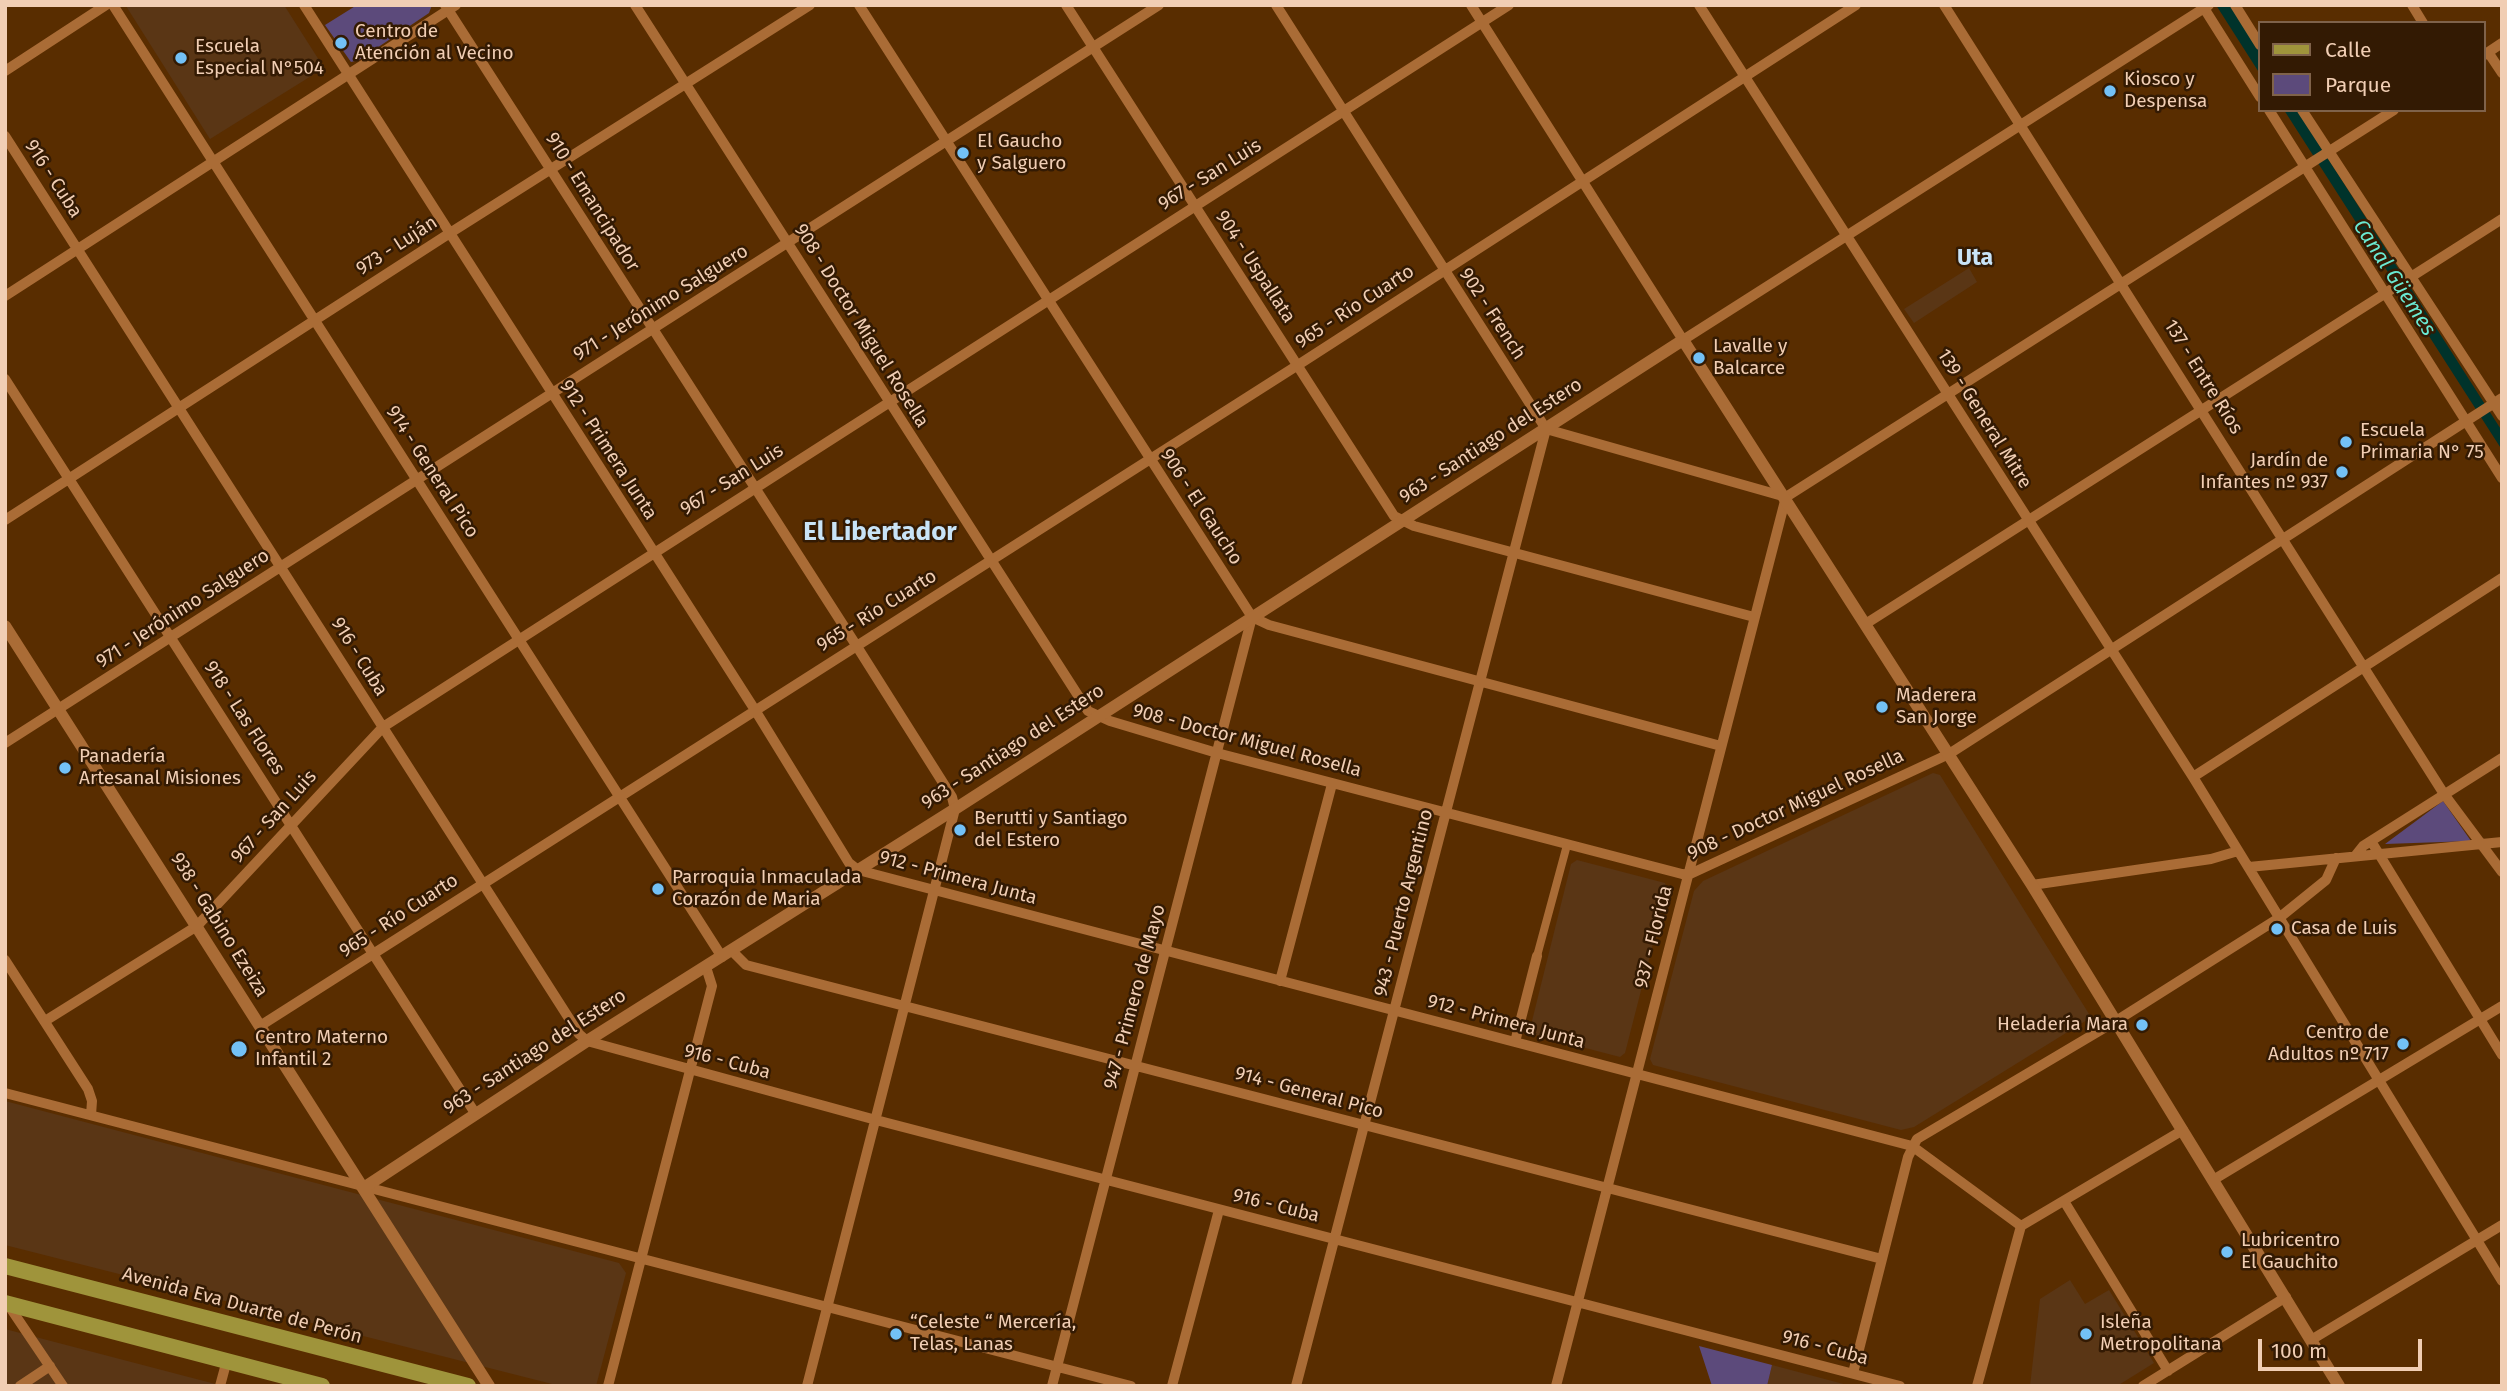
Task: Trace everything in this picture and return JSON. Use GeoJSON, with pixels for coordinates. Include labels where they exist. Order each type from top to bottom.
{"type":"FeatureCollection","features":[{"type":"Feature","properties":{"kind":"main road","name":"Avenida Eva Duarte de Perón"},"geometry":{"type":"LineString","coordinates":[[5,1266],[468,1386]]}},
{"type":"Feature","properties":{"kind":"main road"},"geometry":{"type":"LineString","coordinates":[[6,1302],[322,1386]]}},
{"type":"Feature","properties":{"kind":"street"},"geometry":{"type":"LineString","coordinates":[[5,71],[106,5]]}},
{"type":"Feature","properties":{"kind":"street","name":"914 - General Pico"},"geometry":{"type":"LineString","coordinates":[[113,5],[619,798],[727,954],[746,964],[1882,1259]]}},
{"type":"Feature","properties":{"kind":"street","name":"912 - Primera Junta"},"geometry":{"type":"LineString","coordinates":[[304,5],[755,710],[849,863],[858,870],[1638,1074],[1915,1142],[2021,1226]]}},
{"type":"Feature","properties":{"kind":"street","name":"908 - Doctor Miguel Rosella"},"geometry":{"type":"LineString","coordinates":[[635,5],[1088,711],[1096,716],[1217,753],[1688,875],[1949,754],[2494,402]]}},
{"type":"Feature","properties":{"kind":"street","name":"973 - Luján"},"geometry":{"type":"LineString","coordinates":[[5,520],[810,5]]}},
{"type":"Feature","properties":{"kind":"street","name":"906 - El Gaucho"},"geometry":{"type":"LineString","coordinates":[[859,5],[1252,617]]}},
{"type":"Feature","properties":{"kind":"street","name":"904 - Uspallata"},"geometry":{"type":"LineString","coordinates":[[1066,5],[1390,510],[1402,522]]}},
{"type":"Feature","properties":{"kind":"street","name":"971 - Jerónimo Salguero"},"geometry":{"type":"LineString","coordinates":[[5,743],[1159,5]]}},
{"type":"Feature","properties":{"kind":"street","name":"902 - French"},"geometry":{"type":"LineString","coordinates":[[1276,5],[1546,429]]}},
{"type":"Feature","properties":{"kind":"street"},"geometry":{"type":"LineString","coordinates":[[1471,5],[1683,340],[1867,623],[2116,1021],[2339,1386]]}},
{"type":"Feature","properties":{"kind":"street","name":"967 - San Luis"},"geometry":{"type":"LineString","coordinates":[[45,1021],[197,926],[383,727],[1509,5]]}},
{"type":"Feature","properties":{"kind":"street","name":"139 - General Mitre"},"geometry":{"type":"LineString","coordinates":[[1699,5],[2193,777],[2502,1280]]}},
{"type":"Feature","properties":{"kind":"street","name":"965 - Río Cuarto"},"geometry":{"type":"LineString","coordinates":[[260,1026],[1298,365],[1856,5]]}},
{"type":"Feature","properties":{"kind":"street","name":"137 - Entre Ríos"},"geometry":{"type":"LineString","coordinates":[[1944,5],[2284,537],[2444,794],[2502,872]]}},
{"type":"Feature","properties":{"kind":"street"},"geometry":{"type":"LineString","coordinates":[[2235,5],[2258,42]]}},
{"type":"Feature","properties":{"kind":"street"},"geometry":{"type":"LineString","coordinates":[[2412,5],[2422,21]]}},
{"type":"Feature","properties":{"kind":"street"},"geometry":{"type":"LineString","coordinates":[[1683,340],[2206,6],[2258,94]]}},
{"type":"Feature","properties":{"kind":"street"},"geometry":{"type":"LineString","coordinates":[[5,296],[213,164],[450,7]]}},
{"type":"Feature","properties":{"kind":"street","name":"910 - Emancipador"},"geometry":{"type":"LineString","coordinates":[[450,7],[550,169],[952,797],[955,808]]}},
{"type":"Feature","properties":{"kind":"street"},"geometry":{"type":"LineString","coordinates":[[2502,43],[2486,53],[2502,73]]}},
{"type":"Feature","properties":{"kind":"street"},"geometry":{"type":"LineString","coordinates":[[2270,112],[2308,164],[2386,291],[2470,418],[2502,478]]}},
{"type":"Feature","properties":{"kind":"street"},"geometry":{"type":"LineString","coordinates":[[2303,112],[2326,152],[2502,416]]}},
{"type":"Feature","properties":{"kind":"street"},"geometry":{"type":"LineString","coordinates":[[1546,429],[1786,497],[2391,112]]}},
{"type":"Feature","properties":{"kind":"street","name":"916 - Cuba"},"geometry":{"type":"LineString","coordinates":[[5,136],[579,1034],[587,1041],[876,1120],[1900,1386]]}},
{"type":"Feature","properties":{"kind":"street"},"geometry":{"type":"LineString","coordinates":[[1867,623],[2502,219]]}},
{"type":"Feature","properties":{"kind":"street","name":"963 - Santiago del Estero"},"geometry":{"type":"LineString","coordinates":[[365,1187],[587,1041],[727,954],[1683,340]]}},
{"type":"Feature","properties":{"kind":"street","name":"918 - Las Flores"},"geometry":{"type":"LineString","coordinates":[[5,379],[475,1113]]}},
{"type":"Feature","properties":{"kind":"street","name":"943 - Puerto Argentino"},"geometry":{"type":"LineString","coordinates":[[1296,1386],[1546,429]]}},
{"type":"Feature","properties":{"kind":"street","name":"937 - Florida"},"geometry":{"type":"LineString","coordinates":[[1556,1386],[1786,497]]}},
{"type":"Feature","properties":{"kind":"street"},"geometry":{"type":"LineString","coordinates":[[1402,522],[1754,617]]}},
{"type":"Feature","properties":{"kind":"street"},"geometry":{"type":"LineString","coordinates":[[2193,777],[2502,578]]}},
{"type":"Feature","properties":{"kind":"street"},"geometry":{"type":"LineString","coordinates":[[1252,617],[1269,625],[1721,746]]}},
{"type":"Feature","properties":{"kind":"street","name":"947 - Primero de Mayo"},"geometry":{"type":"LineString","coordinates":[[1052,1386],[1252,617]]}},
{"type":"Feature","properties":{"kind":"street","name":"938 - Gabino Ezeiza"},"geometry":{"type":"LineString","coordinates":[[5,626],[365,1187],[489,1386]]}},
{"type":"Feature","properties":{"kind":"street"},"geometry":{"type":"LineString","coordinates":[[2355,856],[2371,841],[2502,758]]}},
{"type":"Feature","properties":{"kind":"street"},"geometry":{"type":"LineString","coordinates":[[1280,981],[1332,784]]}},
{"type":"Feature","properties":{"kind":"street"},"geometry":{"type":"LineString","coordinates":[[807,1386],[955,808]]}},
{"type":"Feature","properties":{"kind":"street"},"geometry":{"type":"LineString","coordinates":[[2371,841],[2502,1055]]}},
{"type":"Feature","properties":{"kind":"street"},"geometry":{"type":"LineString","coordinates":[[2249,867],[2502,842]]}},
{"type":"Feature","properties":{"kind":"street"},"geometry":{"type":"LineString","coordinates":[[1514,1042],[1567,845]]}},
{"type":"Feature","properties":{"kind":"street"},"geometry":{"type":"LineString","coordinates":[[2032,886],[2051,880],[2211,859],[2238,851]]}},
{"type":"Feature","properties":{"kind":"street"},"geometry":{"type":"LineString","coordinates":[[1853,1373],[1915,1142],[2116,1021],[2279,918],[2326,880],[2336,858]]}},
{"type":"Feature","properties":{"kind":"street"},"geometry":{"type":"LineString","coordinates":[[5,960],[91,1095],[91,1115]]}},
{"type":"Feature","properties":{"kind":"street"},"geometry":{"type":"LineString","coordinates":[[608,1386],[712,986],[706,967]]}},
{"type":"Feature","properties":{"kind":"street"},"geometry":{"type":"LineString","coordinates":[[2213,1180],[2502,1006]]}},
{"type":"Feature","properties":{"kind":"street"},"geometry":{"type":"LineString","coordinates":[[5,1093],[1131,1386]]}},
{"type":"Feature","properties":{"kind":"street"},"geometry":{"type":"LineString","coordinates":[[1977,1386],[2021,1226],[2183,1130]]}},
{"type":"Feature","properties":{"kind":"street"},"geometry":{"type":"LineString","coordinates":[[2064,1201],[2168,1371]]}},
{"type":"Feature","properties":{"kind":"street"},"geometry":{"type":"LineString","coordinates":[[1172,1386],[1219,1210]]}},
{"type":"Feature","properties":{"kind":"street"},"geometry":{"type":"LineString","coordinates":[[2311,1340],[2502,1225]]}},
{"type":"Feature","properties":{"kind":"street"},"geometry":{"type":"LineString","coordinates":[[2143,1386],[2286,1297]]}},
{"type":"Feature","properties":{"kind":"street"},"geometry":{"type":"LineString","coordinates":[[6,1302],[63,1386]]}},
{"type":"Feature","properties":{"kind":"street"},"geometry":{"type":"LineString","coordinates":[[220,1386],[227,1360]]}},
{"type":"Feature","properties":{"kind":"street"},"geometry":{"type":"LineString","coordinates":[[20,1386],[50,1366]]}},
{"type":"Feature","properties":{"kind":"shaded area"},"geometry":{"type":"Polygon","coordinates":[[[284,5],[324,68],[210,139],[126,6],[284,5]]]}},
{"type":"Feature","properties":{"kind":"shaded area"},"geometry":{"type":"Polygon","coordinates":[[[1969,268],[1977,282],[1914,323],[1904,309],[1969,268]]]}},
{"type":"Feature","properties":{"kind":"shaded area"},"geometry":{"type":"Polygon","coordinates":[[[1933,773],[1940,775],[2089,1014],[2087,1020],[1914,1127],[1901,1130],[1653,1065],[1650,1059],[1694,891],[1703,881],[1933,773]]]}},
{"type":"Feature","properties":{"kind":"shaded area"},"geometry":{"type":"Polygon","coordinates":[[[1577,860],[1665,883],[1667,889],[1625,1053],[1620,1057],[1532,1034],[1530,1029],[1571,864],[1577,860]]]}},
{"type":"Feature","properties":{"kind":"shaded area"},"geometry":{"type":"Polygon","coordinates":[[[5,1101],[619,1263],[626,1273],[596,1386],[560,1386],[5,1245],[5,1101]]]}},
{"type":"Feature","properties":{"kind":"shaded area","name":"Isleña Metropolitana"},"geometry":{"type":"Polygon","coordinates":[[[2070,1280],[2085,1304],[2109,1290],[2154,1363],[2117,1386],[2030,1386],[2040,1299],[2070,1280]]]}},
{"type":"Feature","properties":{"kind":"shaded area"},"geometry":{"type":"Polygon","coordinates":[[[5,1329],[223,1386],[5,1386],[5,1329]]]}},
{"type":"Feature","properties":{"kind":"shaded area"},"geometry":{"type":"Polygon","coordinates":[[[1772,1365],[1851,1386],[1767,1386],[1772,1365]]]}},
{"type":"Feature","properties":{"kind":"green space"},"geometry":{"type":"Polygon","coordinates":[[[357,5],[432,5],[429,13],[359,60],[351,62],[325,25],[357,5]]]}},
{"type":"Feature","properties":{"kind":"green space"},"geometry":{"type":"Polygon","coordinates":[[[2443,801],[2471,841],[2385,844],[2443,801]]]}},
{"type":"Feature","properties":{"kind":"green space"},"geometry":{"type":"Polygon","coordinates":[[[1699,1346],[1772,1365],[1767,1386],[1712,1386],[1699,1346]]]}},
{"type":"Feature","properties":{"kind":"water"},"geometry":{"type":"Polygon","coordinates":[[[2216,5],[2230,5],[2240,20],[2258,49],[2258,71],[2216,5]]]}},
{"type":"Feature","properties":{"kind":"water","name":"Canal Güemes"},"geometry":{"type":"Polygon","coordinates":[[[2285,112],[2298,112],[2502,431],[2502,450],[2285,112]]]}},
{"type":"Feature","properties":{"kind":"place","name":"Centro de Atención al Vecino"},"geometry":{"type":"Point","coordinates":[341,43]}},
{"type":"Feature","properties":{"kind":"place","name":"Escuela Especial N°504"},"geometry":{"type":"Point","coordinates":[181,58]}},
{"type":"Feature","properties":{"kind":"place","name":"Kiosco y Despensa"},"geometry":{"type":"Point","coordinates":[2110,91]}},
{"type":"Feature","properties":{"kind":"place","name":"El Gaucho y Salguero"},"geometry":{"type":"Point","coordinates":[963,153]}},
{"type":"Feature","properties":{"kind":"place","name":"Lavalle y Balcarce"},"geometry":{"type":"Point","coordinates":[1699,358]}},
{"type":"Feature","properties":{"kind":"place","name":"Escuela Primaria N° 75"},"geometry":{"type":"Point","coordinates":[2346,442]}},
{"type":"Feature","properties":{"kind":"place","name":"Jardín de Infantes nº 937"},"geometry":{"type":"Point","coordinates":[2342,472]}},
{"type":"Feature","properties":{"kind":"place","name":"Maderera San Jorge"},"geometry":{"type":"Point","coordinates":[1882,707]}},
{"type":"Feature","properties":{"kind":"place","name":"Panadería Artesanal Misiones"},"geometry":{"type":"Point","coordinates":[65,768]}},
{"type":"Feature","properties":{"kind":"place","name":"Berutti y Santiago del Estero"},"geometry":{"type":"Point","coordinates":[960,830]}},
{"type":"Feature","properties":{"kind":"place","name":"Parroquia Inmaculada Corazón de Maria"},"geometry":{"type":"Point","coordinates":[658,889]}},
{"type":"Feature","properties":{"kind":"place","name":"Casa de Luis"},"geometry":{"type":"Point","coordinates":[2277,929]}},
{"type":"Feature","properties":{"kind":"place","name":"Heladería Mara"},"geometry":{"type":"Point","coordinates":[2142,1025]}},
{"type":"Feature","properties":{"kind":"place","name":"Centro de Adultos nº 717"},"geometry":{"type":"Point","coordinates":[2403,1044]}},
{"type":"Feature","properties":{"kind":"place","name":"Centro Materno Infantil 2"},"geometry":{"type":"Point","coordinates":[239,1049]}},
{"type":"Feature","properties":{"kind":"place","name":"Lubricentro El Gauchito"},"geometry":{"type":"Point","coordinates":[2227,1252]}},
{"type":"Feature","properties":{"kind":"place","name":"“Celeste “ Mercería, Telas, Lanas"},"geometry":{"type":"Point","coordinates":[896,1334]}},
{"type":"Feature","properties":{"kind":"place","name":"Isleña Metropolitana"},"geometry":{"type":"Point","coordinates":[2086,1334]}},
{"type":"Feature","properties":{"kind":"district","name":"Uta"},"geometry":{"type":"Point","coordinates":[1975,259]}},
{"type":"Feature","properties":{"kind":"district","name":"El Libertador"},"geometry":{"type":"Point","coordinates":[880,533]}}]}
